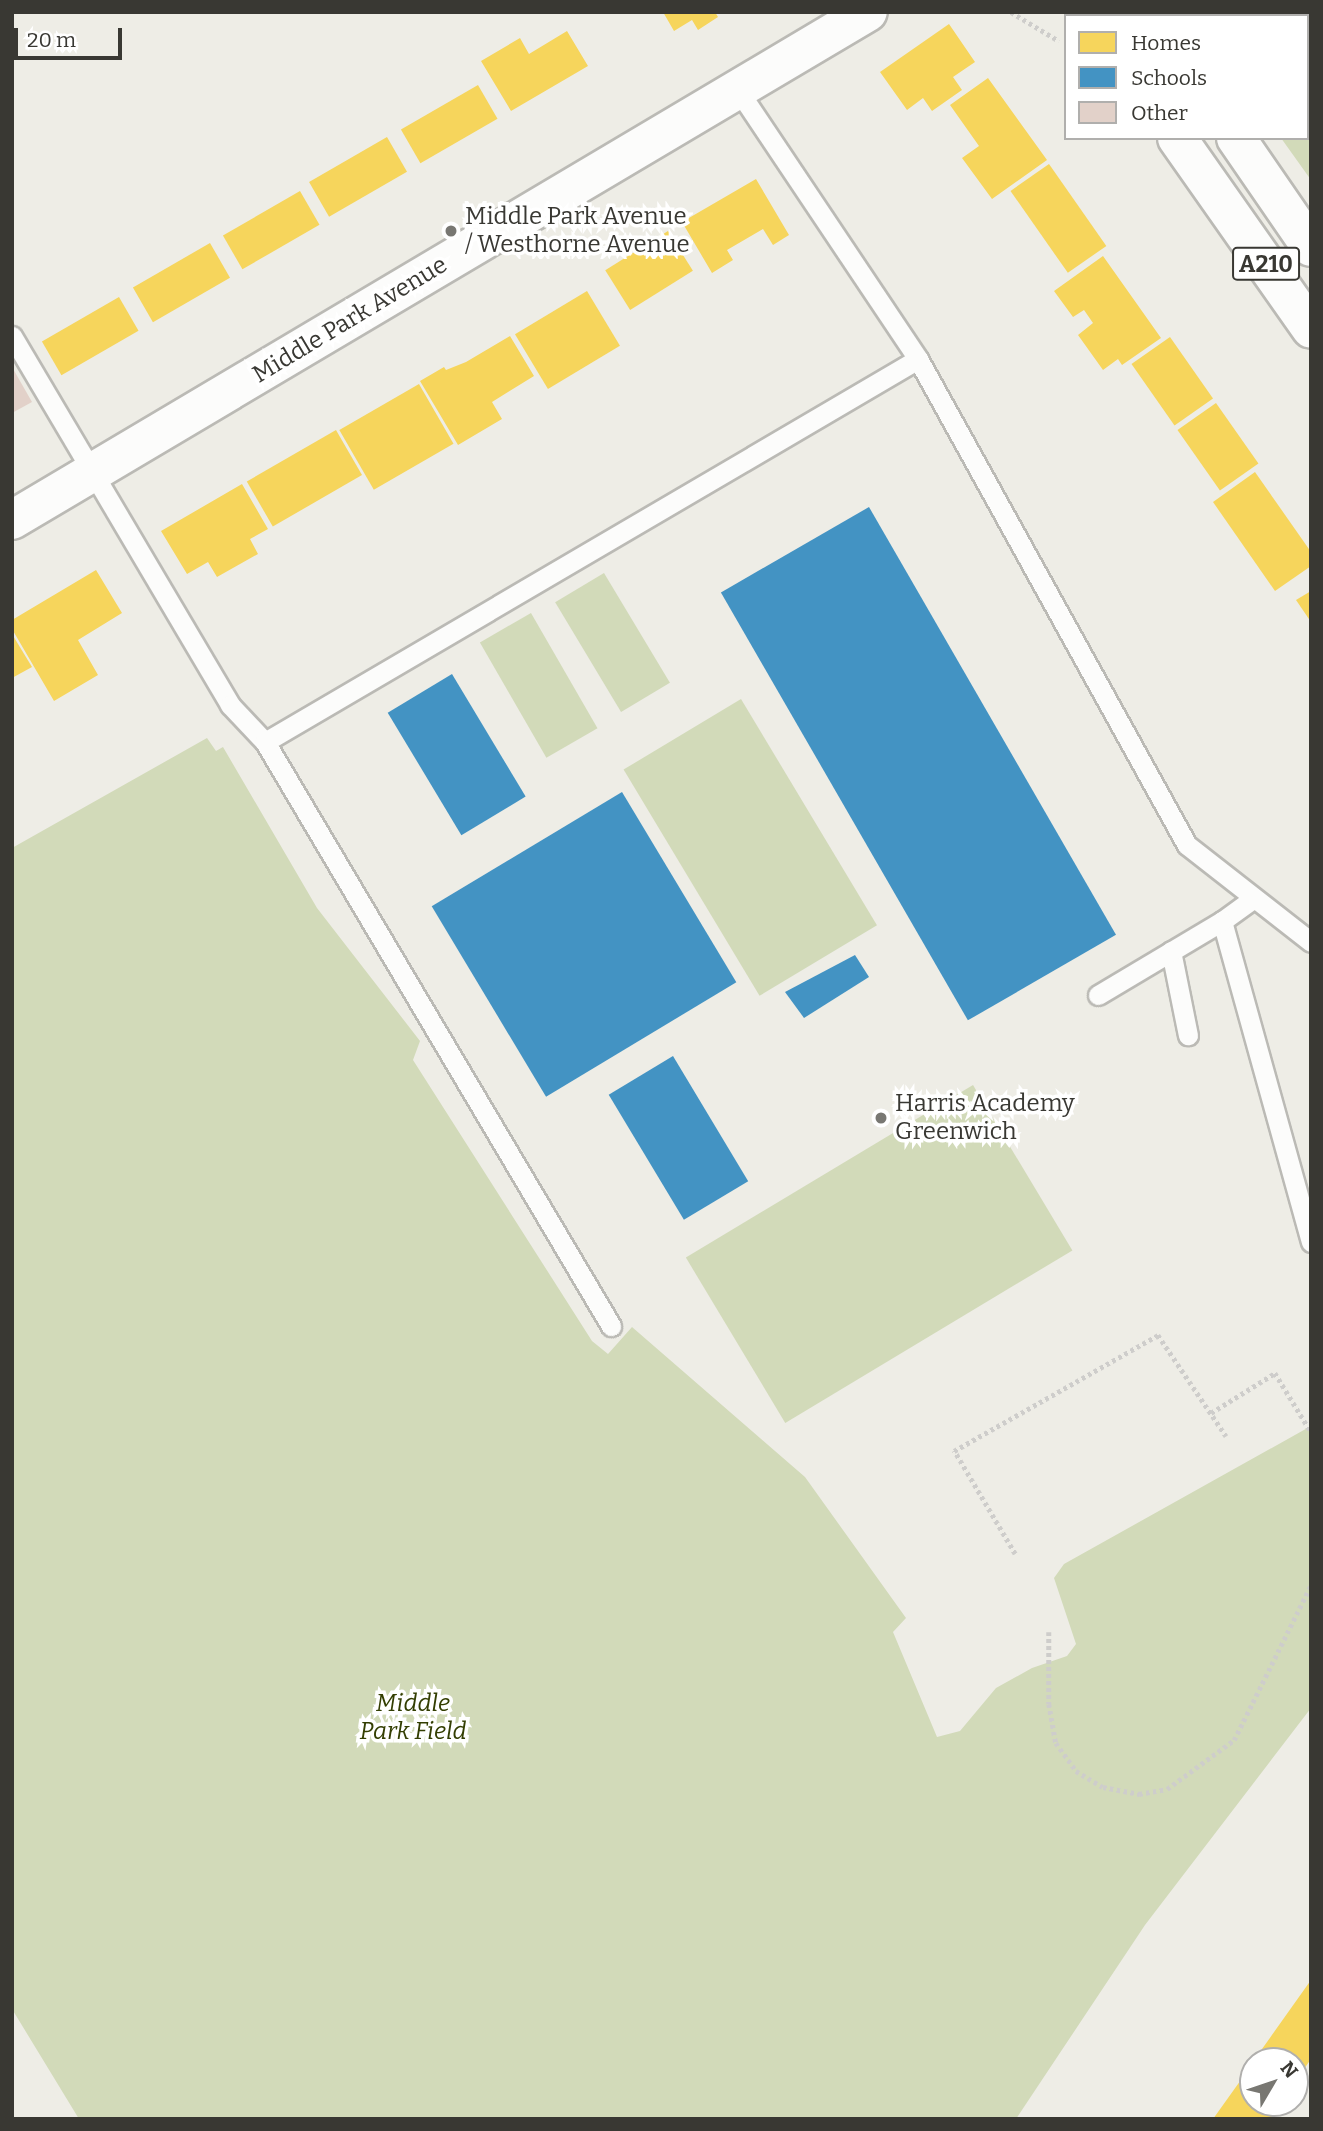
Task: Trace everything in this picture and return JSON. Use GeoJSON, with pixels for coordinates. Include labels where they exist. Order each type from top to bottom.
{"type":"FeatureCollection","features":[{"type":"Feature","properties":{"kind":"street","name":"Middle Park Avenue"},"geometry":{"type":"LineString","coordinates":[[12,520],[868,12]]}},
{"type":"Feature","properties":{"kind":"street","name":"A210"},"geometry":{"type":"LineString","coordinates":[[1178,140],[1311,329]]}},
{"type":"Feature","properties":{"kind":"street","name":"A210"},"geometry":{"type":"LineString","coordinates":[[1237,140],[1311,247]]}},
{"type":"Feature","properties":{"kind":"lane"},"geometry":{"type":"LineString","coordinates":[[738,90],[918,359],[1187,845],[1311,943]]}},
{"type":"Feature","properties":{"kind":"lane"},"geometry":{"type":"LineString","coordinates":[[12,336],[230,705],[265,742],[611,1326]]}},
{"type":"Feature","properties":{"kind":"lane"},"geometry":{"type":"LineString","coordinates":[[265,742],[918,359]]}},
{"type":"Feature","properties":{"kind":"lane"},"geometry":{"type":"LineString","coordinates":[[1098,995],[1222,921],[1254,898]]}},
{"type":"Feature","properties":{"kind":"lane"},"geometry":{"type":"LineString","coordinates":[[1222,921],[1311,1241]]}},
{"type":"Feature","properties":{"kind":"lane"},"geometry":{"type":"LineString","coordinates":[[1171,950],[1188,1035]]}},
{"type":"Feature","properties":{"kind":"path"},"geometry":{"type":"LineString","coordinates":[[1011,12],[1064,44]]}},
{"type":"Feature","properties":{"kind":"path"},"geometry":{"type":"LineString","coordinates":[[1015,1553],[954,1451],[1158,1335],[1226,1436]]}},
{"type":"Feature","properties":{"kind":"path"},"geometry":{"type":"LineString","coordinates":[[1211,1413],[1275,1373],[1311,1432]]}},
{"type":"Feature","properties":{"kind":"path"},"geometry":{"type":"LineString","coordinates":[[1049,1632],[1049,1704],[1056,1743],[1076,1771],[1104,1787],[1139,1794],[1167,1789],[1234,1740],[1311,1585]]}},
{"type":"Feature","properties":{"kind":"green space"},"geometry":{"type":"Polygon","coordinates":[[[1190,12],[1311,12],[1311,180],[1282,140],[1309,140],[1309,14],[1190,12]]]}},
{"type":"Feature","properties":{"kind":"green space"},"geometry":{"type":"Polygon","coordinates":[[[604,573],[670,683],[621,712],[555,602],[604,573]]]}},
{"type":"Feature","properties":{"kind":"green space"},"geometry":{"type":"Polygon","coordinates":[[[531,613],[598,728],[546,758],[480,642],[531,613]]]}},
{"type":"Feature","properties":{"kind":"green space"},"geometry":{"type":"Polygon","coordinates":[[[741,699],[877,925],[760,996],[624,770],[741,699]]]}},
{"type":"Feature","properties":{"kind":"green space","name":"Middle Park Field"},"geometry":{"type":"Polygon","coordinates":[[[207,738],[216,751],[223,747],[317,908],[420,1041],[413,1060],[592,1341],[608,1354],[632,1327],[805,1477],[906,1618],[893,1632],[937,1737],[960,1731],[996,1688],[1032,1668],[1067,1656],[1076,1644],[1054,1578],[1064,1564],[1311,1426],[1311,1708],[1145,1925],[1016,2119],[79,2119],[12,2009],[12,848],[207,738]]]}},
{"type":"Feature","properties":{"kind":"green space"},"geometry":{"type":"Polygon","coordinates":[[[973,1085],[1072,1250],[785,1423],[686,1258],[973,1085]]]}},
{"type":"Feature","properties":{"kind":"building: Homes"},"geometry":{"type":"Polygon","coordinates":[[[663,12],[715,12],[718,17],[698,30],[692,20],[674,31],[663,12]]]}},
{"type":"Feature","properties":{"kind":"building: Homes"},"geometry":{"type":"Polygon","coordinates":[[[949,24],[975,62],[953,77],[962,90],[932,111],[923,98],[907,110],[880,72],[949,24]]]}},
{"type":"Feature","properties":{"kind":"building: Homes"},"geometry":{"type":"Polygon","coordinates":[[[567,31],[588,66],[511,111],[481,61],[520,38],[529,54],[567,31]]]}},
{"type":"Feature","properties":{"kind":"building: Homes"},"geometry":{"type":"Polygon","coordinates":[[[988,78],[1047,160],[992,199],[962,158],[979,146],[950,105],[988,78]]]}},
{"type":"Feature","properties":{"kind":"building: Homes"},"geometry":{"type":"Polygon","coordinates":[[[478,85],[498,119],[420,163],[401,130],[478,85]]]}},
{"type":"Feature","properties":{"kind":"building: Homes"},"geometry":{"type":"Polygon","coordinates":[[[387,137],[407,172],[329,217],[309,182],[387,137]]]}},
{"type":"Feature","properties":{"kind":"building: Homes"},"geometry":{"type":"Polygon","coordinates":[[[1049,164],[1106,246],[1068,273],[1010,191],[1049,164]]]}},
{"type":"Feature","properties":{"kind":"building: Homes"},"geometry":{"type":"Polygon","coordinates":[[[756,179],[789,235],[773,245],[763,229],[727,250],[733,260],[712,273],[682,222],[756,179]]]}},
{"type":"Feature","properties":{"kind":"building: Homes"},"geometry":{"type":"Polygon","coordinates":[[[300,191],[320,225],[242,269],[223,236],[300,191]]]}},
{"type":"Feature","properties":{"kind":"building: Homes"},"geometry":{"type":"Polygon","coordinates":[[[668,231],[693,271],[630,310],[605,270],[668,231]]]}},
{"type":"Feature","properties":{"kind":"building: Homes"},"geometry":{"type":"Polygon","coordinates":[[[210,243],[230,278],[153,322],[133,288],[210,243]]]}},
{"type":"Feature","properties":{"kind":"building: Homes"},"geometry":{"type":"Polygon","coordinates":[[[1103,256],[1161,338],[1122,365],[1118,359],[1103,370],[1078,335],[1093,323],[1084,310],[1073,317],[1054,291],[1103,256]]]}},
{"type":"Feature","properties":{"kind":"building: Homes"},"geometry":{"type":"Polygon","coordinates":[[[587,291],[620,346],[548,389],[515,334],[587,291]]]}},
{"type":"Feature","properties":{"kind":"building: Homes"},"geometry":{"type":"Polygon","coordinates":[[[119,297],[138,331],[61,375],[42,342],[119,297]]]}},
{"type":"Feature","properties":{"kind":"building: Homes"},"geometry":{"type":"Polygon","coordinates":[[[510,336],[534,376],[492,402],[502,419],[458,445],[420,381],[444,367],[446,370],[466,362],[510,336]]]}},
{"type":"Feature","properties":{"kind":"building: Homes"},"geometry":{"type":"Polygon","coordinates":[[[1170,337],[1213,398],[1175,425],[1131,364],[1170,337]]]}},
{"type":"Feature","properties":{"kind":"building: Homes"},"geometry":{"type":"Polygon","coordinates":[[[419,384],[454,444],[374,490],[339,430],[419,384]]]}},
{"type":"Feature","properties":{"kind":"building: Homes"},"geometry":{"type":"Polygon","coordinates":[[[1216,403],[1258,464],[1220,491],[1177,430],[1216,403]]]}},
{"type":"Feature","properties":{"kind":"building: Homes"},"geometry":{"type":"Polygon","coordinates":[[[336,430],[362,475],[273,527],[247,481],[336,430]]]}},
{"type":"Feature","properties":{"kind":"building: Homes"},"geometry":{"type":"Polygon","coordinates":[[[1255,472],[1311,552],[1311,566],[1275,591],[1213,502],[1255,472]]]}},
{"type":"Feature","properties":{"kind":"building: Homes"},"geometry":{"type":"Polygon","coordinates":[[[242,484],[268,529],[250,539],[258,554],[217,577],[208,562],[187,574],[161,531],[242,484]]]}},
{"type":"Feature","properties":{"kind":"building: Homes"},"geometry":{"type":"Polygon","coordinates":[[[96,570],[122,613],[78,640],[98,675],[54,701],[12,629],[12,620],[96,570]]]}},
{"type":"Feature","properties":{"kind":"building: Homes"},"geometry":{"type":"Polygon","coordinates":[[[1311,591],[1311,622],[1296,600],[1311,591]]]}},
{"type":"Feature","properties":{"kind":"building: Homes"},"geometry":{"type":"Polygon","coordinates":[[[12,634],[32,667],[12,678],[12,634]]]}},
{"type":"Feature","properties":{"kind":"building: Homes"},"geometry":{"type":"Polygon","coordinates":[[[1311,1980],[1309,2062],[1309,2047],[1263,2047],[1311,1980]]]}},
{"type":"Feature","properties":{"kind":"building: Homes"},"geometry":{"type":"Polygon","coordinates":[[[1239,2083],[1239,2117],[1273,2117],[1272,2119],[1213,2119],[1239,2083]]]}},
{"type":"Feature","properties":{"kind":"building: Schools"},"geometry":{"type":"Polygon","coordinates":[[[869,507],[1116,935],[968,1020],[721,592],[869,507]]]}},
{"type":"Feature","properties":{"kind":"building: Schools"},"geometry":{"type":"Polygon","coordinates":[[[452,674],[526,797],[461,835],[388,713],[452,674]]]}},
{"type":"Feature","properties":{"kind":"building: Schools"},"geometry":{"type":"Polygon","coordinates":[[[622,792],[736,982],[546,1097],[432,906],[622,792]]]}},
{"type":"Feature","properties":{"kind":"building: Schools"},"geometry":{"type":"Polygon","coordinates":[[[855,955],[869,977],[804,1018],[785,992],[855,955]]]}},
{"type":"Feature","properties":{"kind":"building: Schools"},"geometry":{"type":"Polygon","coordinates":[[[673,1056],[748,1181],[684,1220],[609,1095],[673,1056]]]}},
{"type":"Feature","properties":{"kind":"building: Other"},"geometry":{"type":"Polygon","coordinates":[[[12,367],[32,402],[12,413],[12,367]]]}},
{"type":"Feature","properties":{"kind":"place","name":"Middle Park Avenue / Westhorne Avenue"},"geometry":{"type":"Point","coordinates":[451,231]}},
{"type":"Feature","properties":{"kind":"place","name":"Harris Academy Greenwich"},"geometry":{"type":"Point","coordinates":[881,1118]}}]}
